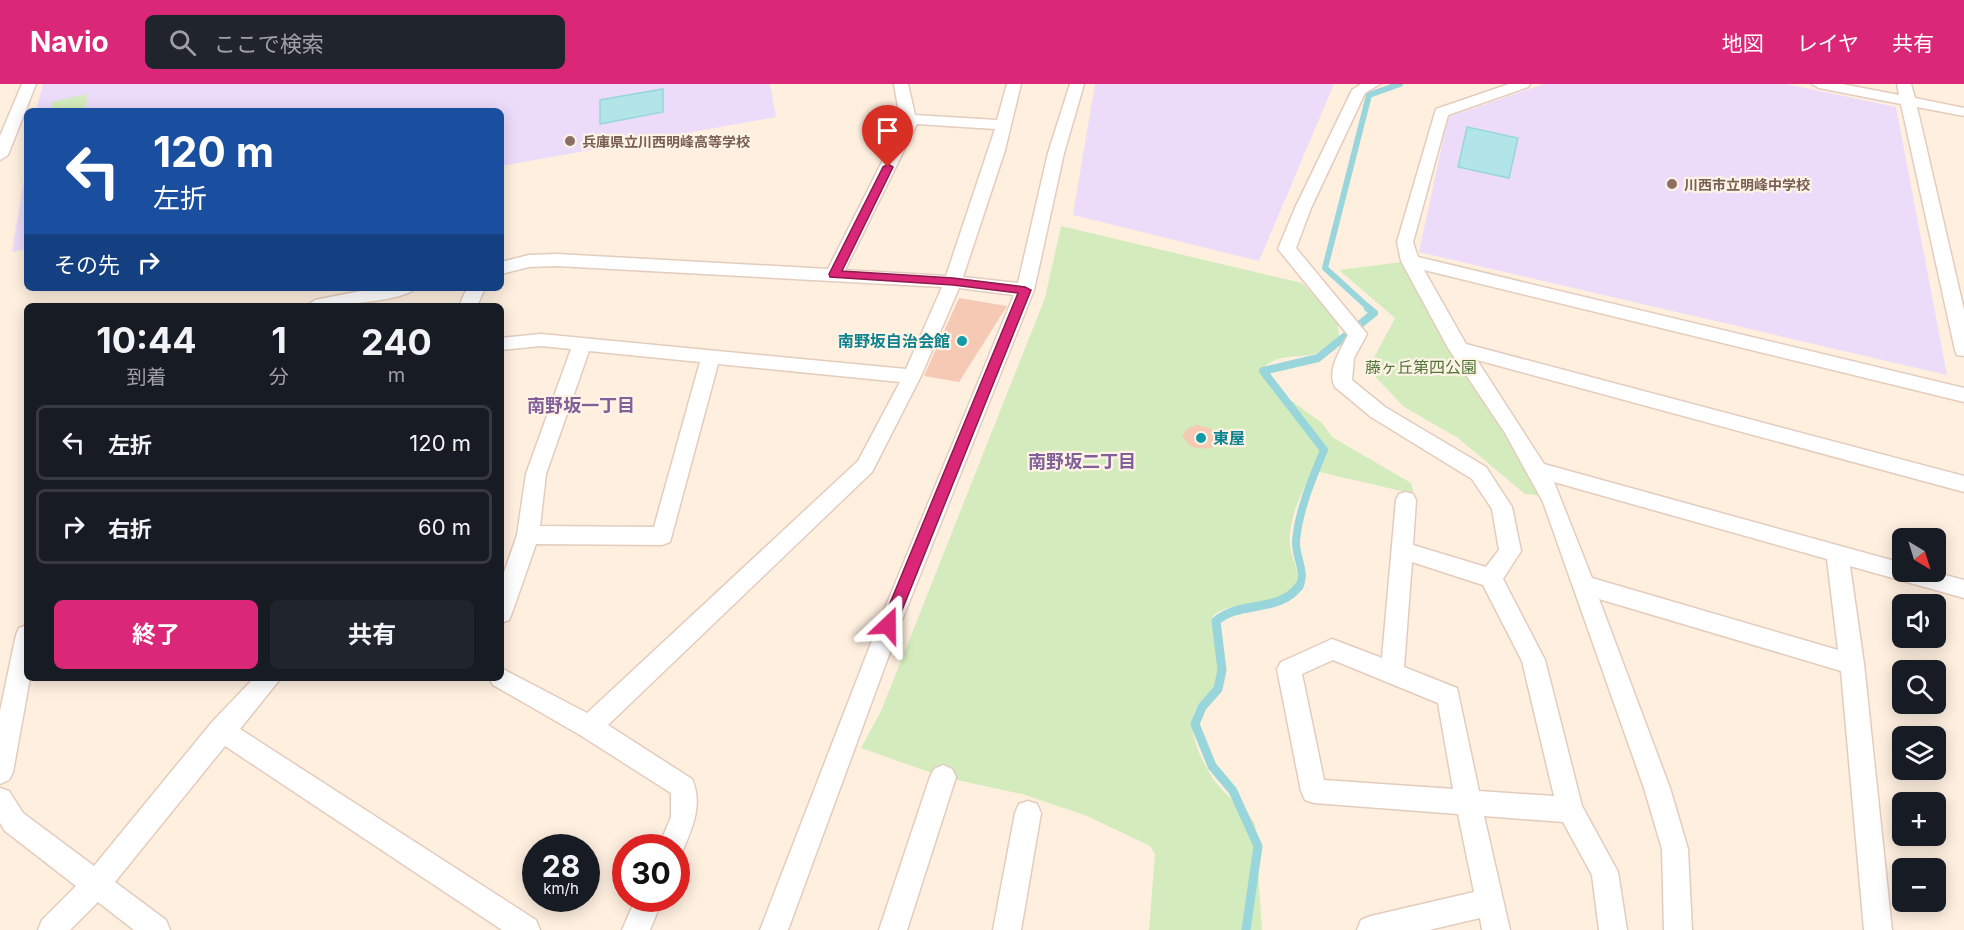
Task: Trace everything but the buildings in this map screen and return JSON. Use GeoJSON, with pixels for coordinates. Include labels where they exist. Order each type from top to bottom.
{"type":"FeatureCollection","features":[{"type":"Feature","properties":{"kind":"street"},"geometry":{"type":"LineString","coordinates":[[0,154],[29,84]]}},
{"type":"Feature","properties":{"kind":"street"},"geometry":{"type":"LineString","coordinates":[[834,274],[909,124],[901,84]]}},
{"type":"Feature","properties":{"kind":"street"},"geometry":{"type":"LineString","coordinates":[[589,727],[865,466],[912,376],[953,282],[1014,84]]}},
{"type":"Feature","properties":{"kind":"street"},"geometry":{"type":"LineString","coordinates":[[774,930],[888,625],[1025,290],[1056,153],[1077,84]]}},
{"type":"Feature","properties":{"kind":"street"},"geometry":{"type":"LineString","coordinates":[[1373,84],[1359,90],[1303,208],[1287,249],[1353,328],[1345,358],[1342,382],[1378,412],[1479,473],[1502,507],[1510,551],[1491,578]]}},
{"type":"Feature","properties":{"kind":"street"},"geometry":{"type":"LineString","coordinates":[[1523,84],[1441,112],[1405,242],[1410,261],[1457,348],[1539,470],[1585,585],[1657,788],[1675,849],[1678,930]]}},
{"type":"Feature","properties":{"kind":"street"},"geometry":{"type":"LineString","coordinates":[[1819,84],[1964,112]]}},
{"type":"Feature","properties":{"kind":"street"},"geometry":{"type":"LineString","coordinates":[[1904,84],[1964,350]]}},
{"type":"Feature","properties":{"kind":"street"},"geometry":{"type":"LineString","coordinates":[[0,115],[21,107]]}},
{"type":"Feature","properties":{"kind":"street"},"geometry":{"type":"LineString","coordinates":[[908,119],[1003,125]]}},
{"type":"Feature","properties":{"kind":"street"},"geometry":{"type":"LineString","coordinates":[[504,267],[529,261],[558,260],[834,274],[953,282],[1025,290]]}},
{"type":"Feature","properties":{"kind":"street"},"geometry":{"type":"LineString","coordinates":[[1410,261],[1964,395]]}},
{"type":"Feature","properties":{"kind":"street"},"geometry":{"type":"LineString","coordinates":[[330,303],[391,291]]}},
{"type":"Feature","properties":{"kind":"street"},"geometry":{"type":"LineString","coordinates":[[504,344],[541,340],[912,376]]}},
{"type":"Feature","properties":{"kind":"street"},"geometry":{"type":"LineString","coordinates":[[504,604],[528,534],[536,474],[582,345]]}},
{"type":"Feature","properties":{"kind":"street"},"geometry":{"type":"LineString","coordinates":[[1457,348],[1964,484]]}},
{"type":"Feature","properties":{"kind":"street"},"geometry":{"type":"LineString","coordinates":[[528,534],[663,536],[710,358]]}},
{"type":"Feature","properties":{"kind":"street"},"geometry":{"type":"LineString","coordinates":[[1539,470],[1964,589]]}},
{"type":"Feature","properties":{"kind":"street"},"geometry":{"type":"LineString","coordinates":[[1392,673],[1406,500]]}},
{"type":"Feature","properties":{"kind":"street"},"geometry":{"type":"LineString","coordinates":[[1402,550],[1491,578],[1533,660],[1570,810],[1605,872],[1613,930]]}},
{"type":"Feature","properties":{"kind":"street"},"geometry":{"type":"LineString","coordinates":[[1837,554],[1852,664],[1878,930]]}},
{"type":"Feature","properties":{"kind":"street"},"geometry":{"type":"LineString","coordinates":[[1585,585],[1852,664]]}},
{"type":"Feature","properties":{"kind":"street"},"geometry":{"type":"LineString","coordinates":[[1496,930],[1468,802],[1449,696],[1332,649],[1289,669],[1314,790],[1468,802],[1570,810]]}},
{"type":"Feature","properties":{"kind":"street"},"geometry":{"type":"LineString","coordinates":[[0,772],[24,652]]}},
{"type":"Feature","properties":{"kind":"street"},"geometry":{"type":"LineString","coordinates":[[504,680],[589,727],[683,787],[684,817],[677,834]]}},
{"type":"Feature","properties":{"kind":"street"},"geometry":{"type":"LineString","coordinates":[[52,930],[64,914],[95,885],[221,730],[266,681]]}},
{"type":"Feature","properties":{"kind":"street"},"geometry":{"type":"LineString","coordinates":[[221,730],[526,930]]}},
{"type":"Feature","properties":{"kind":"street"},"geometry":{"type":"LineString","coordinates":[[893,930],[943,777]]}},
{"type":"Feature","properties":{"kind":"street"},"geometry":{"type":"LineString","coordinates":[[0,800],[14,822],[156,930]]}},
{"type":"Feature","properties":{"kind":"street"},"geometry":{"type":"LineString","coordinates":[[1007,930],[1028,813]]}},
{"type":"Feature","properties":{"kind":"street"},"geometry":{"type":"LineString","coordinates":[[1371,930],[1490,902]]}},
{"type":"Feature","properties":{"kind":"street"},"geometry":{"type":"LineString","coordinates":[[636,930],[644,912]]}},
{"type":"Feature","properties":{"kind":"shaded area","name":"兵庫県立川西明峰高等学校"},"geometry":{"type":"Polygon","coordinates":[[[43,84],[770,84],[776,117],[504,165],[504,108],[37,108],[43,84]]]}},
{"type":"Feature","properties":{"kind":"shaded area"},"geometry":{"type":"Polygon","coordinates":[[[1095,84],[1334,84],[1259,261],[1073,215],[1095,84]]]}},
{"type":"Feature","properties":{"kind":"shaded area","name":"川西市立明峰中学校"},"geometry":{"type":"Polygon","coordinates":[[[1544,84],[1786,84],[1896,107],[1947,375],[1419,252],[1448,117],[1544,84]]]}},
{"type":"Feature","properties":{"kind":"shaded area"},"geometry":{"type":"Polygon","coordinates":[[[24,180],[24,250],[12,252],[24,180]]]}},
{"type":"Feature","properties":{"kind":"green space"},"geometry":{"type":"Polygon","coordinates":[[[87,94],[86,108],[51,108],[52,102],[87,94]]]}},
{"type":"Feature","properties":{"kind":"green space"},"geometry":{"type":"Polygon","coordinates":[[[1061,226],[1302,283],[1331,312],[1338,323],[1339,336],[1321,352],[1281,358],[1271,362],[1263,368],[1267,379],[1278,391],[1322,423],[1332,437],[1411,483],[1414,494],[1315,471],[1300,496],[1291,526],[1290,545],[1297,573],[1293,590],[1285,597],[1275,601],[1231,607],[1212,617],[1219,658],[1219,674],[1215,685],[1199,704],[1194,714],[1193,731],[1201,757],[1214,779],[1255,824],[1262,930],[1149,930],[1155,854],[1150,846],[1087,816],[1022,794],[943,777],[861,748],[881,711],[1045,298],[1061,226]]]}},
{"type":"Feature","properties":{"kind":"green space","name":"藤ヶ丘第四公園"},"geometry":{"type":"Polygon","coordinates":[[[1402,262],[1545,496],[1525,494],[1458,438],[1404,407],[1368,369],[1395,318],[1339,270],[1402,262]]]}},
{"type":"Feature","properties":{"kind":"water"},"geometry":{"type":"Polygon","coordinates":[[[663,89],[663,112],[600,124],[600,100],[663,89]]]}},
{"type":"Feature","properties":{"kind":"water"},"geometry":{"type":"Polygon","coordinates":[[[1467,127],[1518,138],[1509,178],[1458,167],[1467,127]]]}},
{"type":"Feature","properties":{"kind":"waterway"},"geometry":{"type":"LineString","coordinates":[[1370,309],[1325,268],[1369,95],[1400,84]]}},
{"type":"Feature","properties":{"kind":"waterway"},"geometry":{"type":"LineString","coordinates":[[1299,587],[1302,576],[1296,541],[1300,517],[1324,450],[1263,371],[1318,358],[1374,313],[1368,308]]}},
{"type":"Feature","properties":{"kind":"waterway"},"geometry":{"type":"LineString","coordinates":[[1246,930],[1258,846],[1233,791],[1212,766],[1195,724],[1202,707],[1218,689],[1222,670],[1216,621],[1237,610],[1282,600],[1299,586]]}},
{"type":"Feature","properties":{"kind":"place","name":"兵庫県立川西明峰高等学校"},"geometry":{"type":"Point","coordinates":[570,141]}},
{"type":"Feature","properties":{"kind":"place","name":"川西市立明峰中学校"},"geometry":{"type":"Point","coordinates":[1672,184]}},
{"type":"Feature","properties":{"kind":"place","name":"南野坂自治会館"},"geometry":{"type":"Point","coordinates":[962,341]}},
{"type":"Feature","properties":{"kind":"place","name":"東屋"},"geometry":{"type":"Point","coordinates":[1201,438]}},
{"type":"Feature","properties":{"kind":"district","name":"南野坂一丁目"},"geometry":{"type":"Point","coordinates":[581,405]}},
{"type":"Feature","properties":{"kind":"district","name":"南野坂二丁目"},"geometry":{"type":"Point","coordinates":[1082,461]}},
{"type":"Feature","properties":{"kind":"route"},"geometry":{"type":"LineString","coordinates":[[888,167],[834,274],[953,282],[1025,290],[888,625]]}}]}
